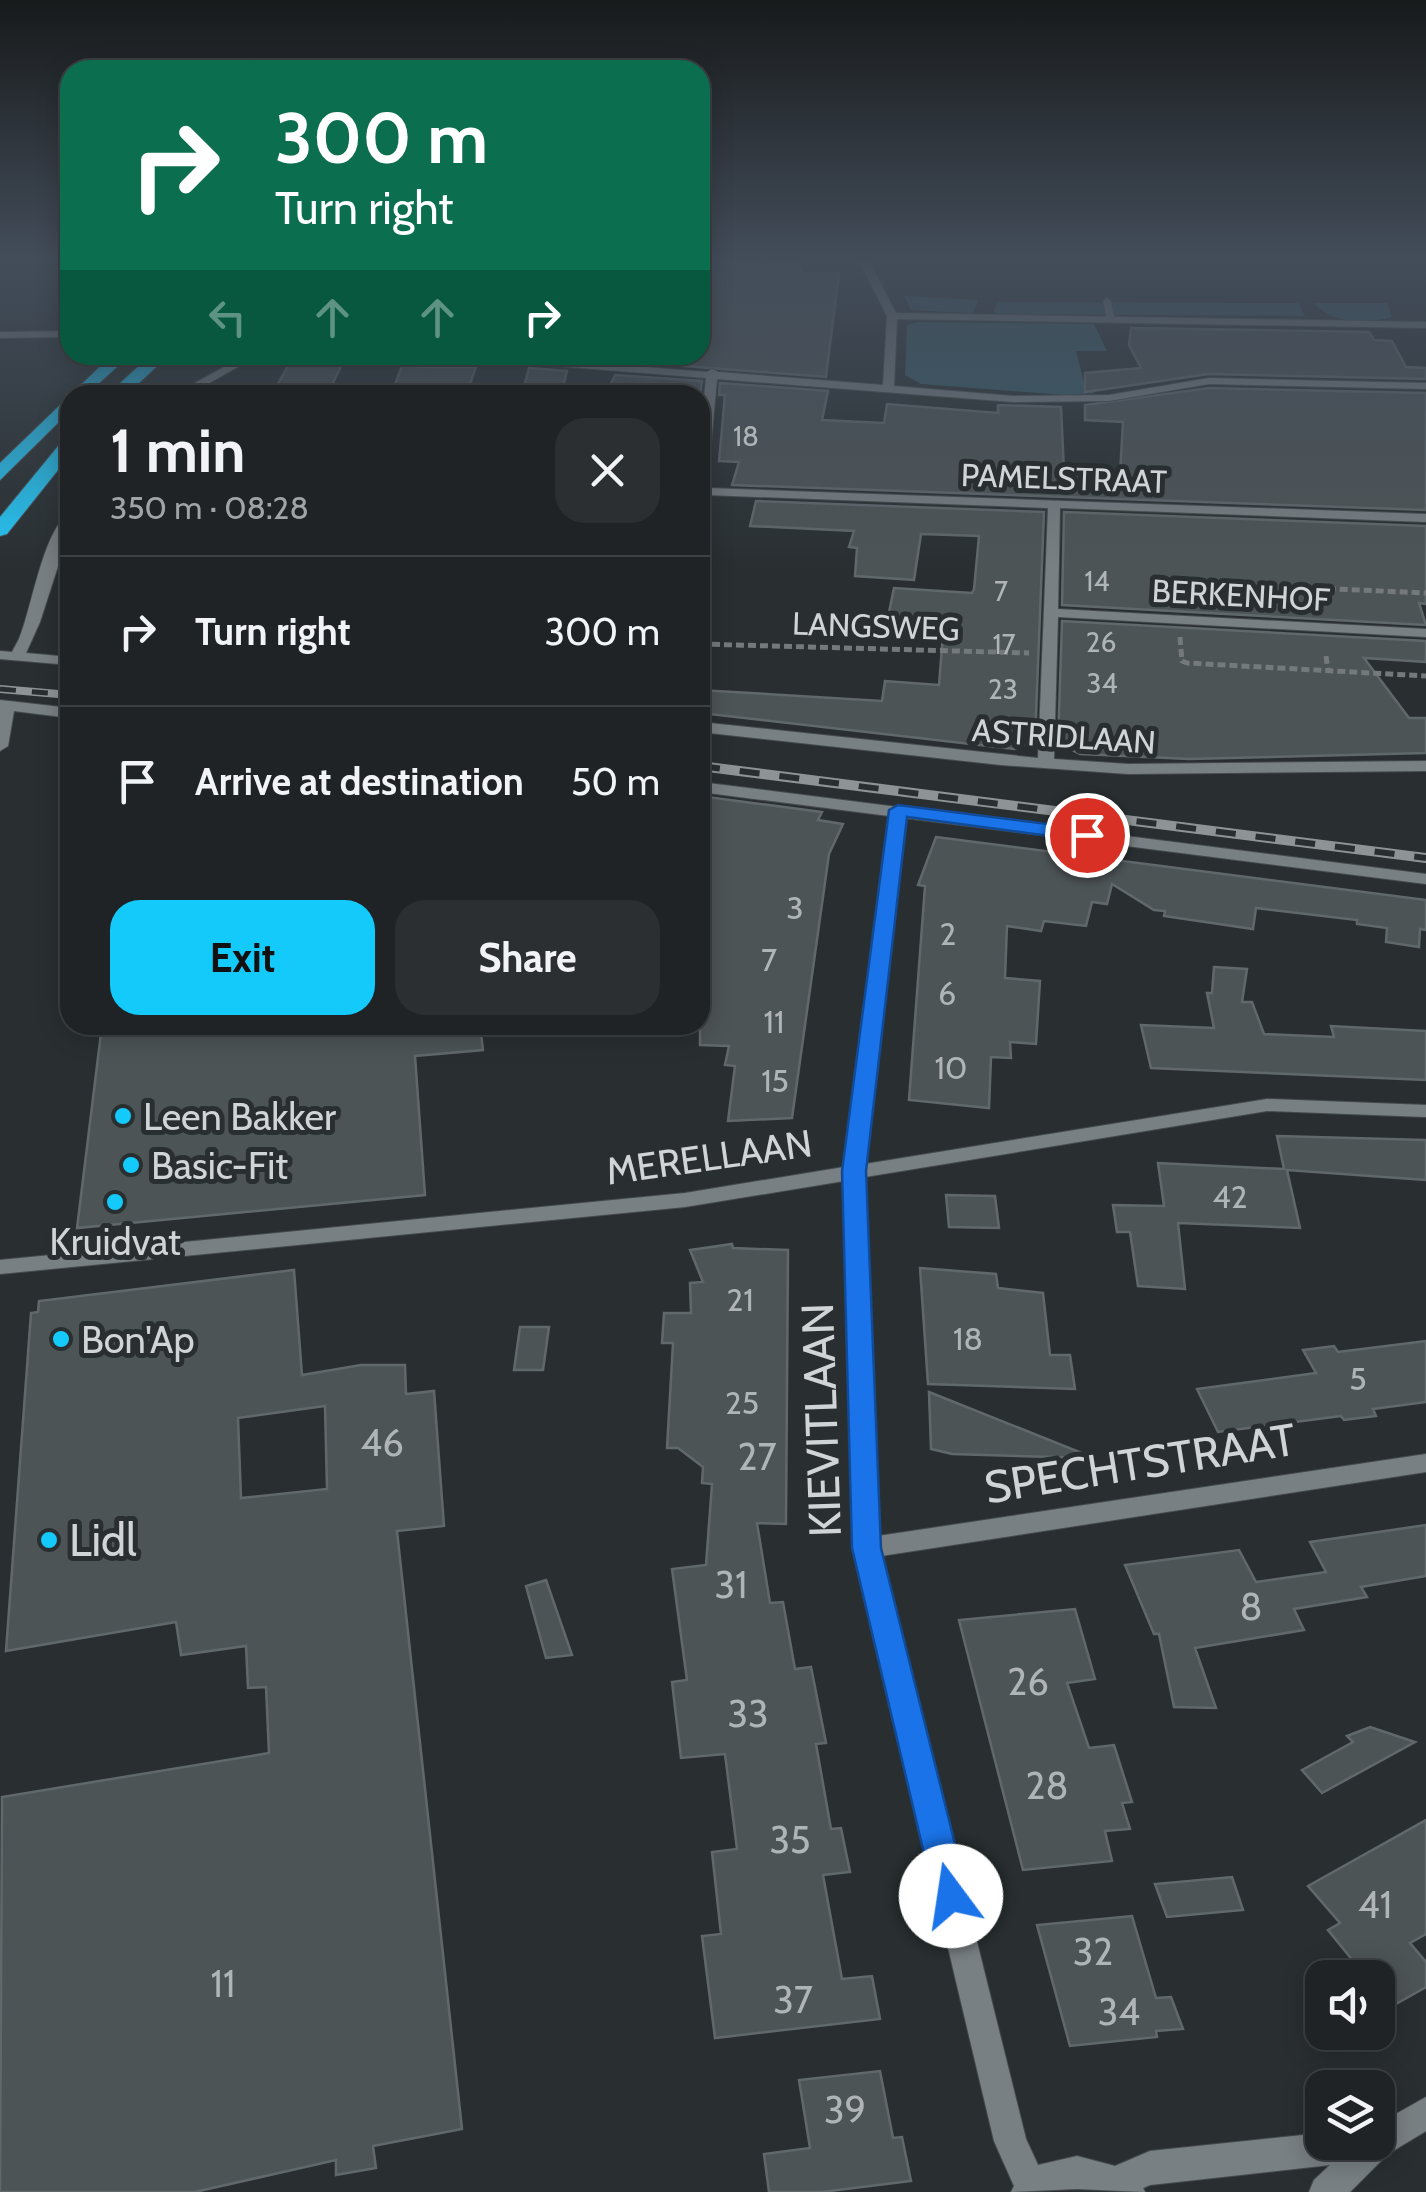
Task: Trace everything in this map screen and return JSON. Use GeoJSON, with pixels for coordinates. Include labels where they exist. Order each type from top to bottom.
{"type":"FeatureCollection","features":[{"type":"Feature","properties":{"kind":"highway"},"geometry":{"type":"LineString","coordinates":[[88,385],[110,365]]}},
{"type":"Feature","properties":{"kind":"highway"},"geometry":{"type":"LineString","coordinates":[[127,385],[150,365]]}},
{"type":"Feature","properties":{"kind":"highway"},"geometry":{"type":"LineString","coordinates":[[0,474],[60,411]]}},
{"type":"Feature","properties":{"kind":"highway"},"geometry":{"type":"LineString","coordinates":[[0,530],[60,455]]}},
{"type":"Feature","properties":{"kind":"street"},"geometry":{"type":"LineString","coordinates":[[888,388],[889,361]]}},
{"type":"Feature","properties":{"kind":"street"},"geometry":{"type":"LineString","coordinates":[[198,385],[235,365]]}},
{"type":"Feature","properties":{"kind":"street"},"geometry":{"type":"LineString","coordinates":[[605,365],[1062,400],[1109,398],[1209,381],[1426,386]]}},
{"type":"Feature","properties":{"kind":"street"},"geometry":{"type":"LineString","coordinates":[[710,394],[712,372]]}},
{"type":"Feature","properties":{"kind":"street","name":"PAMELSTRAAT"},"geometry":{"type":"LineString","coordinates":[[710,494],[1426,518]]}},
{"type":"Feature","properties":{"kind":"street"},"geometry":{"type":"LineString","coordinates":[[1046,764],[1054,506]]}},
{"type":"Feature","properties":{"kind":"street"},"geometry":{"type":"LineString","coordinates":[[8,656],[30,636],[60,532]]}},
{"type":"Feature","properties":{"kind":"street","name":"BERKENHOF"},"geometry":{"type":"LineString","coordinates":[[1053,613],[1426,632]]}},
{"type":"Feature","properties":{"kind":"street"},"geometry":{"type":"LineString","coordinates":[[8,656],[60,660]]}},
{"type":"Feature","properties":{"kind":"street"},"geometry":{"type":"LineString","coordinates":[[0,746],[4,705],[60,712]]}},
{"type":"Feature","properties":{"kind":"street","name":"ASTRIDLAAN"},"geometry":{"type":"LineString","coordinates":[[710,728],[1046,764],[1216,772],[1426,766]]}},
{"type":"Feature","properties":{"kind":"street"},"geometry":{"type":"LineString","coordinates":[[710,788],[1426,879]]}},
{"type":"Feature","properties":{"kind":"street","name":"KIEVITLAAN"},"geometry":{"type":"LineString","coordinates":[[898,810],[854,1171],[866,1548],[1010,2142],[1029,2190]]}},
{"type":"Feature","properties":{"kind":"street","name":"MERELLAAN"},"geometry":{"type":"LineString","coordinates":[[0,1267],[685,1200],[1267,1106],[1426,1111]]}},
{"type":"Feature","properties":{"kind":"street","name":"SPECHTSTRAAT"},"geometry":{"type":"LineString","coordinates":[[866,1548],[1426,1463]]}},
{"type":"Feature","properties":{"kind":"street"},"geometry":{"type":"LineString","coordinates":[[1395,2132],[1426,2114]]}},
{"type":"Feature","properties":{"kind":"street"},"geometry":{"type":"LineString","coordinates":[[1029,2190],[1051,2175],[1080,2171],[1122,2187],[1150,2168],[1305,2151]]}},
{"type":"Feature","properties":{"kind":"street"},"geometry":{"type":"LineString","coordinates":[[1326,2192],[1359,2160]]}},
{"type":"Feature","properties":{"kind":"path"},"geometry":{"type":"LineString","coordinates":[[1426,594],[1178,582],[1182,661],[1187,664],[1426,676]]}},
{"type":"Feature","properties":{"kind":"path","name":"LANGSWEG"},"geometry":{"type":"LineString","coordinates":[[710,644],[1051,654]]}},
{"type":"Feature","properties":{"kind":"path"},"geometry":{"type":"LineString","coordinates":[[1326,656],[1328,671]]}},
{"type":"Feature","properties":{"kind":"shaded area"},"geometry":{"type":"Polygon","coordinates":[[[906,361],[1079,361],[1084,382],[1095,393],[1064,395],[921,384],[905,375],[906,361]]]}},
{"type":"Feature","properties":{"kind":"building"},"geometry":{"type":"Polygon","coordinates":[[[828,361],[826,377],[672,365],[828,361]]]}},
{"type":"Feature","properties":{"kind":"building"},"geometry":{"type":"Polygon","coordinates":[[[1138,361],[1403,361],[1406,367],[1426,368],[1426,379],[1209,374],[1085,392],[1085,373],[1141,368],[1138,361]]]}},
{"type":"Feature","properties":{"kind":"building"},"geometry":{"type":"Polygon","coordinates":[[[289,365],[342,365],[332,385],[277,385],[289,365]]]}},
{"type":"Feature","properties":{"kind":"building"},"geometry":{"type":"Polygon","coordinates":[[[402,366],[476,367],[470,385],[395,385],[402,366]]]}},
{"type":"Feature","properties":{"kind":"building"},"geometry":{"type":"Polygon","coordinates":[[[529,368],[567,371],[564,385],[525,385],[529,368]]]}},
{"type":"Feature","properties":{"kind":"building"},"geometry":{"type":"Polygon","coordinates":[[[615,375],[702,381],[701,385],[610,385],[615,375]]]}},
{"type":"Feature","properties":{"kind":"building"},"geometry":{"type":"Polygon","coordinates":[[[720,383],[828,391],[822,420],[884,423],[887,404],[998,413],[998,405],[1061,407],[1064,471],[1120,473],[1123,422],[1085,420],[1085,405],[1209,388],[1426,393],[1426,510],[732,485],[739,462],[719,461],[725,395],[719,395],[720,383]]]}},
{"type":"Feature","properties":{"kind":"building"},"geometry":{"type":"Polygon","coordinates":[[[756,501],[1044,512],[1035,741],[1014,749],[710,714],[710,691],[882,701],[885,681],[939,685],[944,621],[888,617],[894,588],[972,593],[974,589],[979,536],[921,534],[914,580],[855,576],[857,548],[849,547],[854,531],[750,526],[756,501]]]}},
{"type":"Feature","properties":{"kind":"building"},"geometry":{"type":"Polygon","coordinates":[[[1064,512],[1426,526],[1426,604],[1419,603],[1426,625],[1062,605],[1064,512]]]}},
{"type":"Feature","properties":{"kind":"building"},"geometry":{"type":"Polygon","coordinates":[[[1062,621],[1426,641],[1426,662],[1364,658],[1409,718],[1426,718],[1426,753],[1189,759],[1080,754],[1058,743],[1062,621]]]}},
{"type":"Feature","properties":{"kind":"building"},"geometry":{"type":"Polygon","coordinates":[[[710,797],[822,812],[818,820],[843,824],[829,854],[792,1118],[728,1121],[735,1066],[725,1065],[729,1046],[700,1045],[700,1035],[710,1035],[710,797]]]}},
{"type":"Feature","properties":{"kind":"building"},"geometry":{"type":"Polygon","coordinates":[[[936,837],[1426,900],[1426,930],[1420,929],[1419,947],[1386,942],[1387,928],[1357,924],[1357,920],[1256,908],[1253,929],[1164,916],[1165,911],[1154,910],[1112,884],[1107,904],[1092,902],[1086,926],[1044,921],[1041,931],[1007,926],[1005,978],[1040,981],[1036,1044],[1010,1042],[1011,1058],[991,1057],[989,1108],[909,1100],[925,886],[918,885],[936,837]]]}},
{"type":"Feature","properties":{"kind":"building"},"geometry":{"type":"Polygon","coordinates":[[[1214,967],[1247,969],[1242,1002],[1252,1002],[1264,1034],[1334,1037],[1331,1026],[1426,1031],[1426,1080],[1151,1068],[1141,1025],[1214,1028],[1207,993],[1212,993],[1214,967]]]}},
{"type":"Feature","properties":{"kind":"building"},"geometry":{"type":"Polygon","coordinates":[[[101,1035],[481,1035],[483,1050],[415,1056],[425,1195],[77,1228],[101,1035]]]}},
{"type":"Feature","properties":{"kind":"building"},"geometry":{"type":"Polygon","coordinates":[[[1277,1136],[1426,1140],[1426,1180],[1287,1170],[1300,1228],[1178,1223],[1185,1289],[1138,1286],[1130,1232],[1117,1232],[1113,1205],[1164,1206],[1158,1163],[1284,1169],[1277,1136]]]}},
{"type":"Feature","properties":{"kind":"building"},"geometry":{"type":"Polygon","coordinates":[[[946,1195],[995,1196],[999,1228],[949,1227],[946,1195]]]}},
{"type":"Feature","properties":{"kind":"building"},"geometry":{"type":"Polygon","coordinates":[[[732,1244],[733,1248],[788,1250],[786,1524],[757,1523],[770,1603],[783,1602],[795,1669],[811,1667],[826,1743],[816,1744],[831,1829],[841,1828],[850,1872],[823,1875],[842,1979],[872,1976],[880,2019],[715,2038],[702,1936],[721,1934],[712,1852],[737,1849],[725,1754],[681,1758],[672,1682],[687,1680],[672,1569],[706,1565],[712,1484],[702,1483],[703,1467],[678,1448],[667,1448],[673,1343],[662,1343],[664,1313],[691,1313],[690,1283],[703,1282],[690,1250],[732,1244]]]}},
{"type":"Feature","properties":{"kind":"building"},"geometry":{"type":"Polygon","coordinates":[[[920,1268],[996,1274],[998,1288],[1043,1293],[1050,1355],[1070,1355],[1075,1389],[928,1384],[920,1268]]]}},
{"type":"Feature","properties":{"kind":"building"},"geometry":{"type":"Polygon","coordinates":[[[294,1270],[302,1375],[361,1365],[405,1365],[406,1394],[434,1391],[444,1526],[397,1531],[462,2129],[373,2146],[376,2168],[336,2175],[336,2160],[195,2192],[0,2192],[2,1797],[269,1753],[266,1687],[248,1688],[246,1646],[181,1655],[176,1622],[6,1651],[31,1313],[38,1312],[39,1301],[294,1270]],[[325,1406],[238,1418],[241,1498],[327,1489],[325,1406]]]}},
{"type":"Feature","properties":{"kind":"building"},"geometry":{"type":"Polygon","coordinates":[[[520,1327],[549,1327],[543,1370],[514,1370],[520,1327]]]}},
{"type":"Feature","properties":{"kind":"building"},"geometry":{"type":"Polygon","coordinates":[[[1426,1341],[1426,1402],[1373,1409],[1376,1416],[1344,1420],[1341,1416],[1218,1432],[1197,1389],[1316,1373],[1303,1350],[1334,1346],[1338,1352],[1426,1341]]]}},
{"type":"Feature","properties":{"kind":"building"},"geometry":{"type":"Polygon","coordinates":[[[929,1392],[1087,1458],[952,1454],[931,1449],[929,1392]]]}},
{"type":"Feature","properties":{"kind":"building"},"geometry":{"type":"Polygon","coordinates":[[[1426,1525],[1426,1576],[1361,1587],[1367,1597],[1294,1609],[1304,1630],[1195,1648],[1216,1708],[1174,1707],[1159,1634],[1154,1634],[1125,1565],[1239,1550],[1256,1582],[1326,1572],[1310,1542],[1426,1525]]]}},
{"type":"Feature","properties":{"kind":"building"},"geometry":{"type":"Polygon","coordinates":[[[546,1580],[572,1655],[546,1658],[526,1586],[546,1580]]]}},
{"type":"Feature","properties":{"kind":"building"},"geometry":{"type":"Polygon","coordinates":[[[1075,1609],[1095,1679],[1067,1683],[1089,1748],[1114,1745],[1132,1802],[1122,1803],[1130,1829],[1105,1831],[1112,1861],[1023,1870],[959,1620],[1075,1609]]]}},
{"type":"Feature","properties":{"kind":"building"},"geometry":{"type":"Polygon","coordinates":[[[1370,1727],[1415,1742],[1322,1793],[1302,1770],[1353,1742],[1347,1736],[1370,1727]]]}},
{"type":"Feature","properties":{"kind":"building"},"geometry":{"type":"Polygon","coordinates":[[[1426,1820],[1426,1934],[1410,1943],[1426,1962],[1426,1987],[1395,2004],[1395,1960],[1352,1960],[1328,1930],[1340,1923],[1308,1886],[1426,1820]]]}},
{"type":"Feature","properties":{"kind":"building"},"geometry":{"type":"Polygon","coordinates":[[[1232,1877],[1243,1910],[1167,1917],[1155,1884],[1232,1877]]]}},
{"type":"Feature","properties":{"kind":"building"},"geometry":{"type":"Polygon","coordinates":[[[1132,1916],[1156,1998],[1171,1997],[1183,2029],[1156,2031],[1157,2037],[1070,2046],[1037,1925],[1132,1916]]]}},
{"type":"Feature","properties":{"kind":"building"},"geometry":{"type":"Polygon","coordinates":[[[880,2071],[893,2138],[902,2137],[911,2181],[822,2192],[769,2192],[764,2154],[810,2148],[799,2080],[880,2071]]]}},
{"type":"Feature","properties":{"kind":"railway"},"geometry":{"type":"LineString","coordinates":[[0,689],[60,694]]}},
{"type":"Feature","properties":{"kind":"railway"},"geometry":{"type":"LineString","coordinates":[[710,767],[1426,858]]}},
{"type":"Feature","properties":{"kind":"place","name":"Leen Bakker"},"geometry":{"type":"Point","coordinates":[123,1116]}},
{"type":"Feature","properties":{"kind":"place","name":"Basic-Fit"},"geometry":{"type":"Point","coordinates":[131,1165]}},
{"type":"Feature","properties":{"kind":"place","name":"Kruidvat"},"geometry":{"type":"Point","coordinates":[115,1202]}},
{"type":"Feature","properties":{"kind":"place","name":"Bon'Ap"},"geometry":{"type":"Point","coordinates":[61,1339]}},
{"type":"Feature","properties":{"kind":"place","name":"Lidl"},"geometry":{"type":"Point","coordinates":[49,1540]}},
{"type":"Feature","properties":{"kind":"route"},"geometry":{"type":"LineString","coordinates":[[951,1896],[866,1548],[854,1171],[898,810],[1087,835]]}}]}
